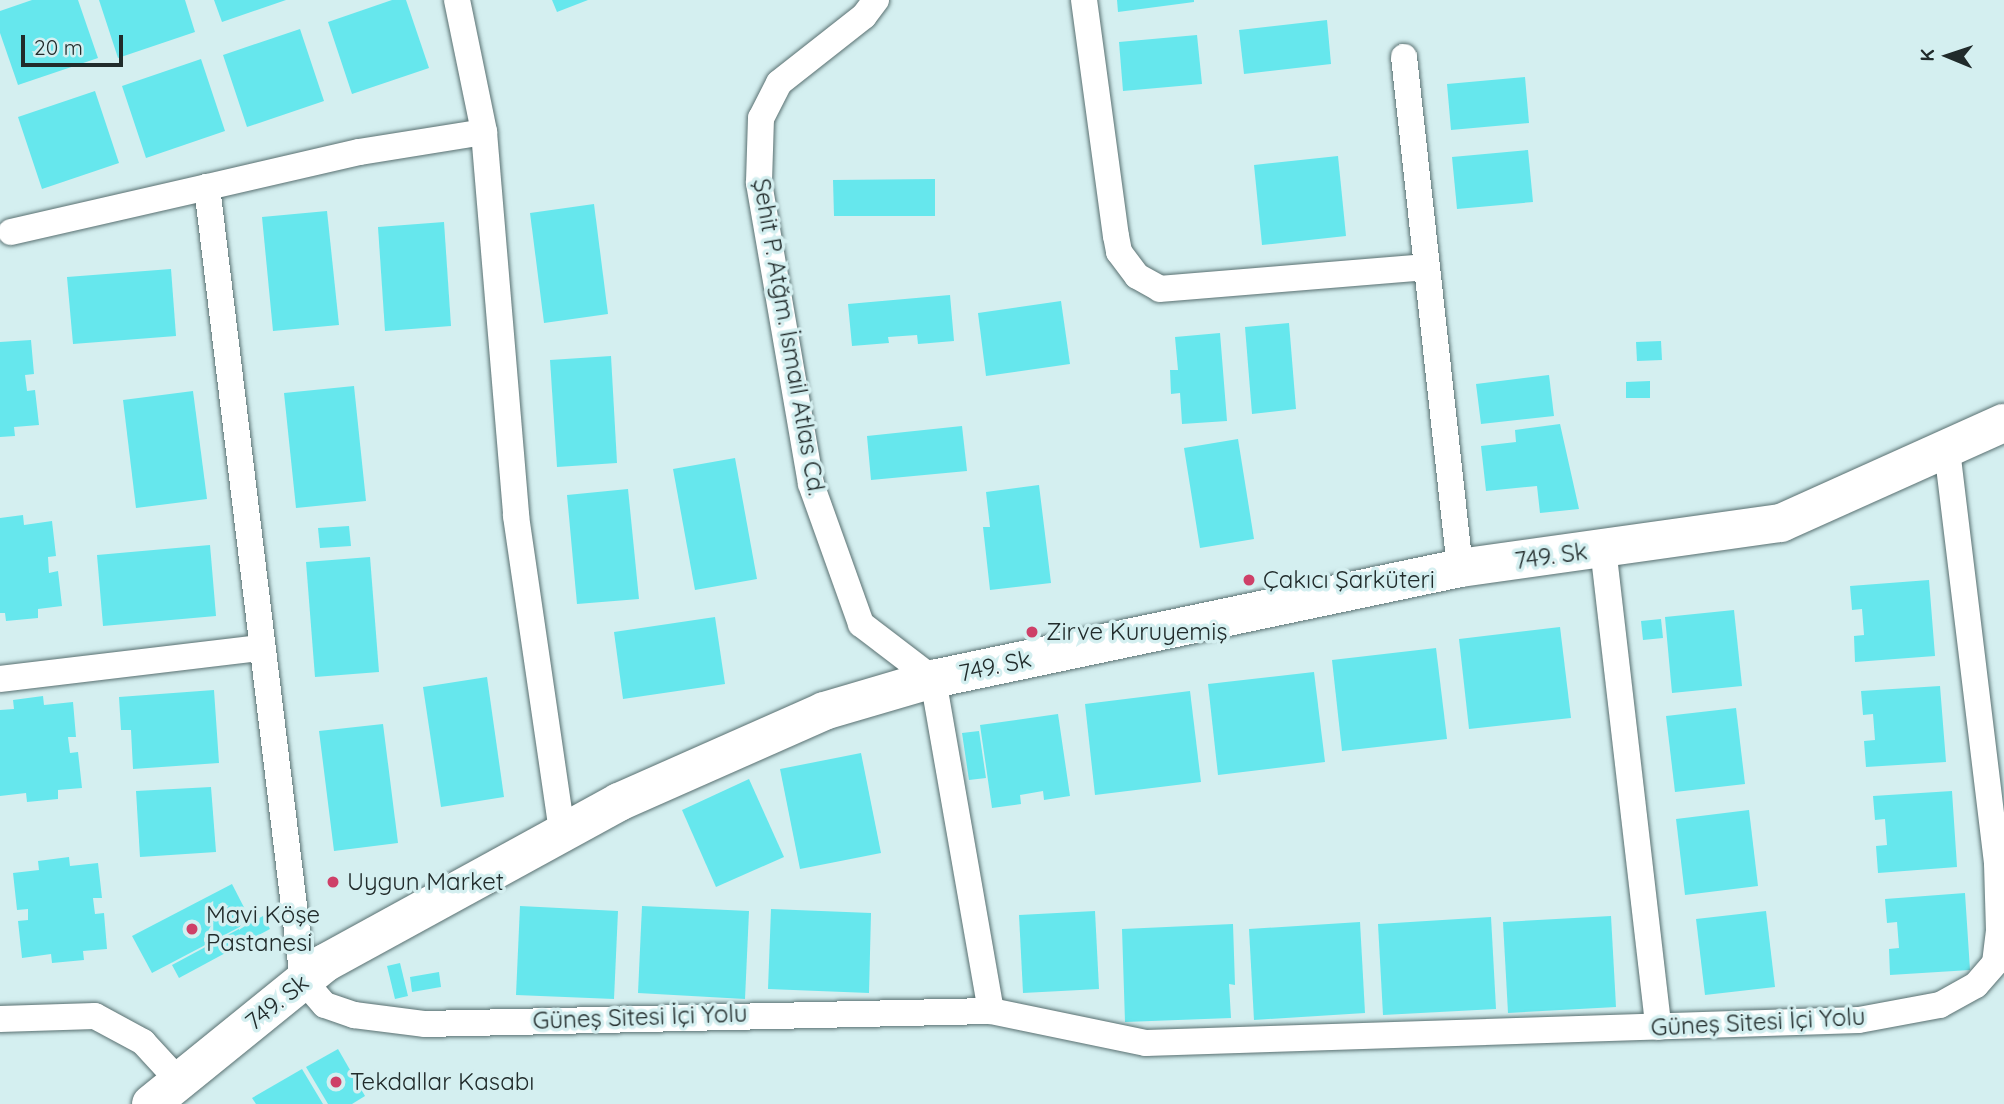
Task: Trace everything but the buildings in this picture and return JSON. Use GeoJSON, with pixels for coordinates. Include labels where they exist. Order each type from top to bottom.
{"type":"FeatureCollection","features":[{"type":"Feature","properties":{"kind":"street"},"geometry":{"type":"LineString","coordinates":[[457,0],[484,132],[516,516],[562,833]]}},
{"type":"Feature","properties":{"kind":"street","name":"Şehit P. Atğm. İsmail Atlas Cd."},"geometry":{"type":"LineString","coordinates":[[876,0],[864,16],[779,83],[761,118],[759,183],[811,484],[861,624],[933,679]]}},
{"type":"Feature","properties":{"kind":"street"},"geometry":{"type":"LineString","coordinates":[[1084,0],[1116,236],[1119,251],[1137,276],[1160,289],[1426,267]]}},
{"type":"Feature","properties":{"kind":"street"},"geometry":{"type":"LineString","coordinates":[[1404,57],[1460,568]]}},
{"type":"Feature","properties":{"kind":"street"},"geometry":{"type":"LineString","coordinates":[[11,232],[359,152],[484,132]]}},
{"type":"Feature","properties":{"kind":"street"},"geometry":{"type":"LineString","coordinates":[[206,187],[260,648],[303,981]]}},
{"type":"Feature","properties":{"kind":"street","name":"749. Sk"},"geometry":{"type":"LineString","coordinates":[[165,1092],[325,963],[619,802],[824,711],[933,679],[1460,568],[1781,523],[2004,423]]}},
{"type":"Feature","properties":{"kind":"street","name":"Güneş Sitesi İçi Yolu"},"geometry":{"type":"LineString","coordinates":[[303,981],[325,1005],[354,1015],[425,1024],[991,1011],[1146,1043],[1859,1020],[1940,1005],[1976,985],[1995,963],[1997,863],[1947,449]]}},
{"type":"Feature","properties":{"kind":"street"},"geometry":{"type":"LineString","coordinates":[[1603,548],[1658,1027]]}},
{"type":"Feature","properties":{"kind":"street"},"geometry":{"type":"LineString","coordinates":[[0,679],[260,648]]}},
{"type":"Feature","properties":{"kind":"street"},"geometry":{"type":"LineString","coordinates":[[933,679],[991,1011]]}},
{"type":"Feature","properties":{"kind":"street"},"geometry":{"type":"LineString","coordinates":[[0,1019],[94,1016],[143,1042],[165,1092]]}},
{"type":"Feature","properties":{"kind":"place","name":"Çakıcı Şarküteri"},"geometry":{"type":"Point","coordinates":[1249,580]}},
{"type":"Feature","properties":{"kind":"place","name":"Zirve Kuruyemiş"},"geometry":{"type":"Point","coordinates":[1032,632]}},
{"type":"Feature","properties":{"kind":"place","name":"Uygun Market"},"geometry":{"type":"Point","coordinates":[333,882]}},
{"type":"Feature","properties":{"kind":"place","name":"Mavi Köşe Pastanesi"},"geometry":{"type":"Point","coordinates":[192,929]}},
{"type":"Feature","properties":{"kind":"place","name":"Tekdallar Kasabı"},"geometry":{"type":"Point","coordinates":[336,1082]}}]}
